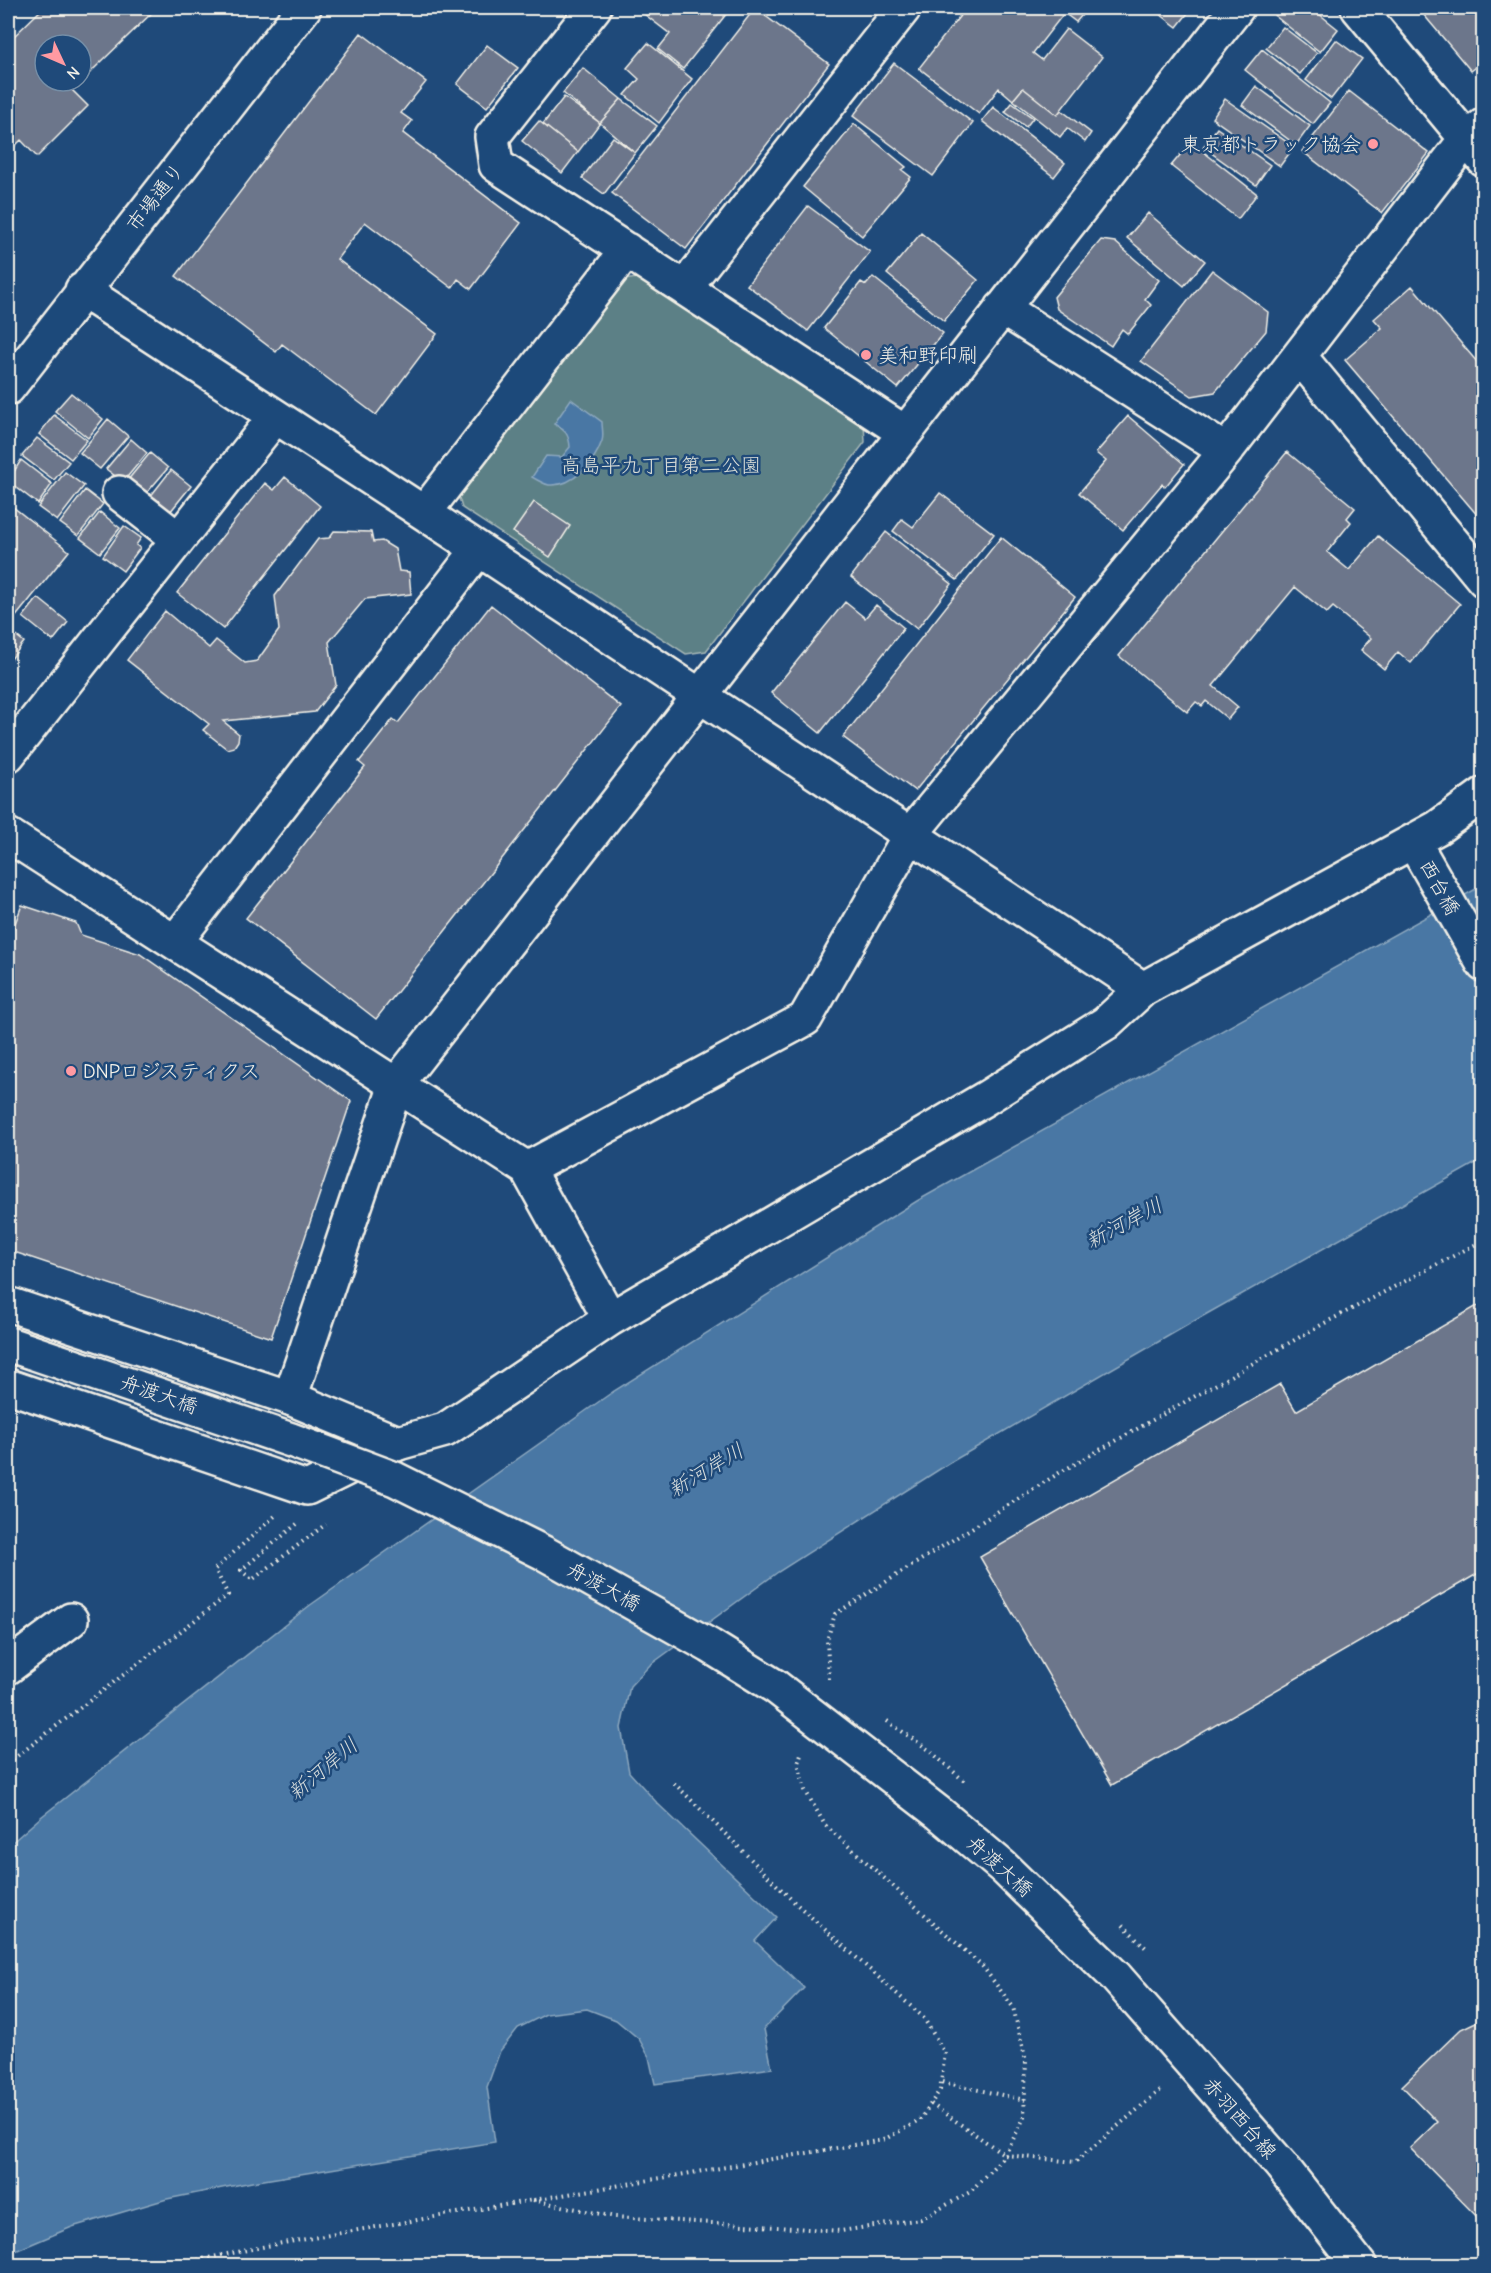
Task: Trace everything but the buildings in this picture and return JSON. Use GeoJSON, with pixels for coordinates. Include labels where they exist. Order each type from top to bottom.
{"type":"FeatureCollection","features":[{"type":"Feature","properties":{"kind":"street","name":"市場通り"},"geometry":{"type":"LineString","coordinates":[[8,388],[82,290],[304,8]]}},
{"type":"Feature","properties":{"kind":"street"},"geometry":{"type":"LineString","coordinates":[[594,8],[492,136],[496,165],[904,432]]}},
{"type":"Feature","properties":{"kind":"street"},"geometry":{"type":"LineString","coordinates":[[685,287],[904,8]]}},
{"type":"Feature","properties":{"kind":"street"},"geometry":{"type":"LineString","coordinates":[[290,1398],[396,1085],[1237,8]]}},
{"type":"Feature","properties":{"kind":"street"},"geometry":{"type":"LineString","coordinates":[[527,1169],[805,1018],[910,835],[1478,142],[1358,8]]}},
{"type":"Feature","properties":{"kind":"street"},"geometry":{"type":"LineString","coordinates":[[424,513],[627,250]]}},
{"type":"Feature","properties":{"kind":"street"},"geometry":{"type":"LineString","coordinates":[[82,290],[1143,988]]}},
{"type":"Feature","properties":{"kind":"street"},"geometry":{"type":"LineString","coordinates":[[1002,308],[1226,451]]}},
{"type":"Feature","properties":{"kind":"street"},"geometry":{"type":"LineString","coordinates":[[1300,357],[1484,580]]}},
{"type":"Feature","properties":{"kind":"street"},"geometry":{"type":"LineString","coordinates":[[8,755],[275,417]]}},
{"type":"Feature","properties":{"kind":"street"},"geometry":{"type":"LineString","coordinates":[[119,492],[177,539]]}},
{"type":"Feature","properties":{"kind":"street"},"geometry":{"type":"LineString","coordinates":[[175,942],[478,550]]}},
{"type":"Feature","properties":{"kind":"street"},"geometry":{"type":"LineString","coordinates":[[8,1386],[305,1503],[399,1443],[445,1430],[610,1319],[986,1098],[1106,1023],[1143,988],[1437,828],[1484,794]]}},
{"type":"Feature","properties":{"kind":"street"},"geometry":{"type":"LineString","coordinates":[[8,835],[527,1169],[610,1319]]}},
{"type":"Feature","properties":{"kind":"street","name":"西台橋"},"geometry":{"type":"LineString","coordinates":[[1413,841],[1484,965]]}},
{"type":"Feature","properties":{"kind":"street"},"geometry":{"type":"LineString","coordinates":[[8,1304],[290,1398],[399,1443]]}},
{"type":"Feature","properties":{"kind":"street","name":"舟渡大橋"},"geometry":{"type":"LineString","coordinates":[[8,1344],[269,1432],[395,1479],[544,1553],[710,1646],[776,1687],[940,1814],[1003,1867],[1115,1976]]}},
{"type":"Feature","properties":{"kind":"street"},"geometry":{"type":"LineString","coordinates":[[8,1667],[70,1620]]}},
{"type":"Feature","properties":{"kind":"street","name":"赤羽西台線"},"geometry":{"type":"LineString","coordinates":[[1115,1976],[1281,2165],[1360,2265]]}},
{"type":"Feature","properties":{"kind":"path"},"geometry":{"type":"LineString","coordinates":[[305,1503],[241,1570],[252,1580],[328,1523]]}},
{"type":"Feature","properties":{"kind":"path"},"geometry":{"type":"LineString","coordinates":[[8,1763],[228,1595],[215,1569],[305,1503]]}},
{"type":"Feature","properties":{"kind":"path"},"geometry":{"type":"LineString","coordinates":[[168,2265],[883,2140],[919,2121],[940,2090],[945,2053],[923,2017],[793,1901],[672,1780]]}},
{"type":"Feature","properties":{"kind":"path"},"geometry":{"type":"LineString","coordinates":[[931,2104],[1005,2155],[1075,2162],[1193,2064]]}},
{"type":"Feature","properties":{"kind":"path"},"geometry":{"type":"LineString","coordinates":[[942,2082],[1025,2100]]}},
{"type":"Feature","properties":{"kind":"green space","name":"高島平九丁目第二公園"},"geometry":{"type":"Polygon","coordinates":[[[637,278],[864,424],[865,442],[706,651],[686,654],[462,508],[456,488],[617,281],[637,278]]]}},
{"type":"Feature","properties":{"kind":"water"},"geometry":{"type":"Polygon","coordinates":[[[571,399],[602,422],[603,439],[594,457],[582,472],[566,482],[549,485],[532,477],[546,456],[562,457],[570,447],[566,433],[554,424],[571,399]]]}},
{"type":"Feature","properties":{"kind":"water","name":"新河岸川"},"geometry":{"type":"Polygon","coordinates":[[[1483,885],[1483,1159],[1203,1316],[951,1462],[778,1572],[650,1665],[630,1686],[621,1728],[629,1772],[658,1804],[777,1917],[755,1941],[804,1988],[764,2029],[772,2068],[655,2084],[649,2057],[639,2039],[616,2020],[587,2009],[546,2014],[518,2028],[500,2051],[487,2087],[495,2142],[252,2182],[167,2199],[72,2227],[8,2254],[8,1846],[41,1817],[309,1606],[614,1391],[917,1201],[1483,885]]]}},
{"type":"Feature","properties":{"kind":"place","name":"東京都トラック協会"},"geometry":{"type":"Point","coordinates":[1373,144]}},
{"type":"Feature","properties":{"kind":"place","name":"美和野印刷"},"geometry":{"type":"Point","coordinates":[866,355]}},
{"type":"Feature","properties":{"kind":"place","name":"DNPロジスティクス"},"geometry":{"type":"Point","coordinates":[71,1071]}}]}
